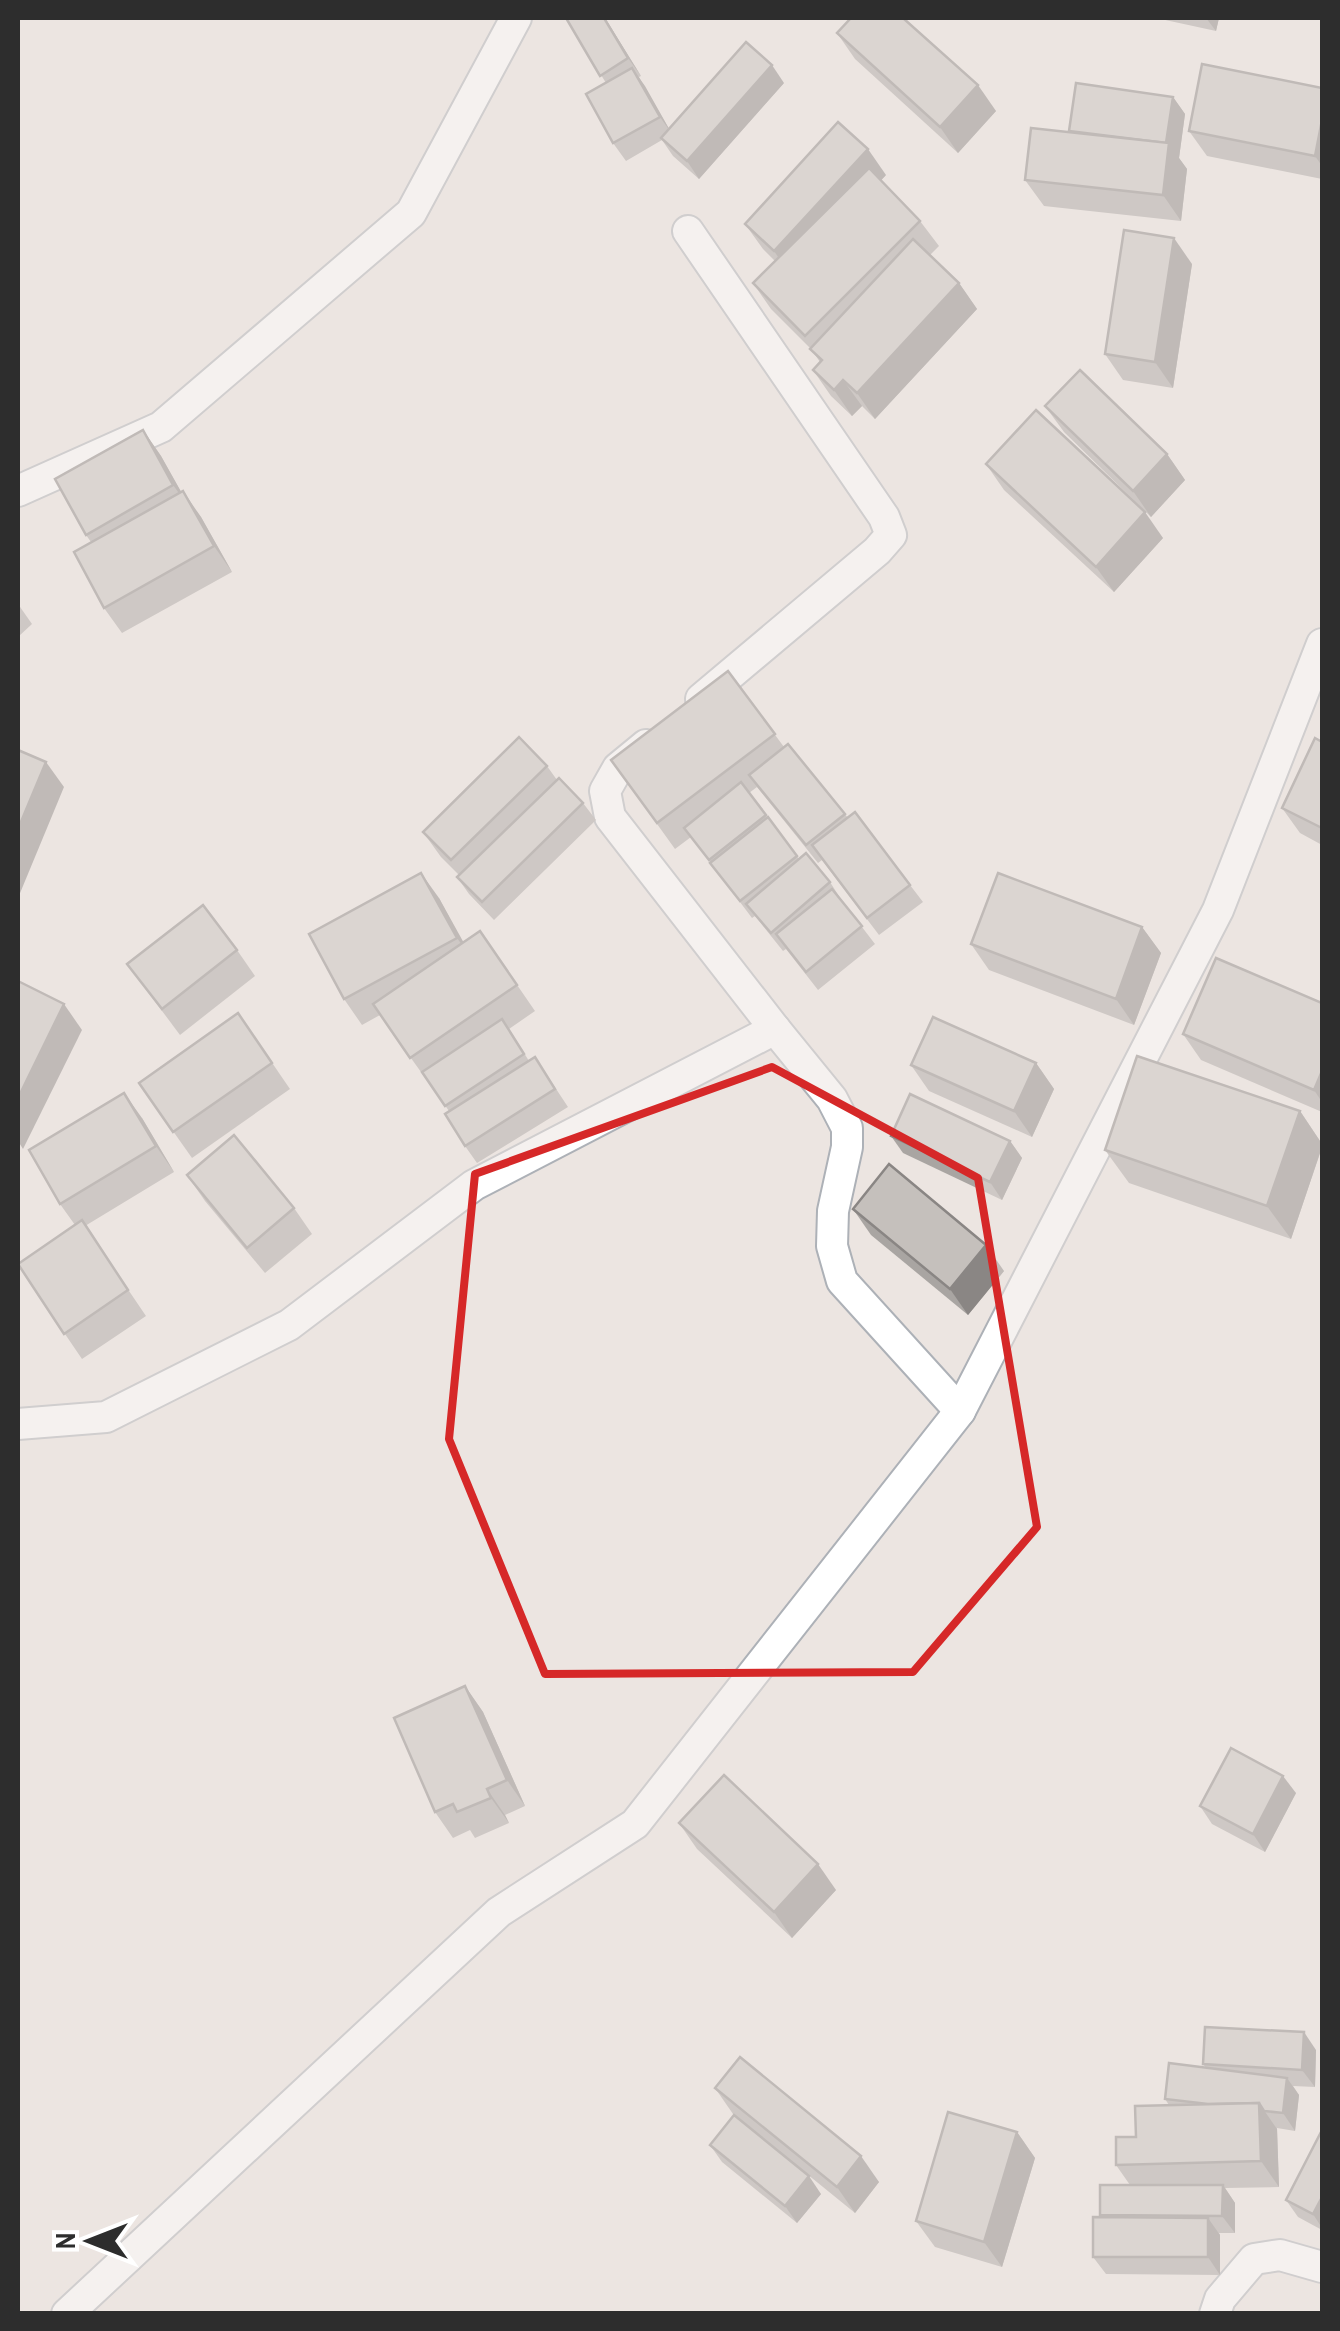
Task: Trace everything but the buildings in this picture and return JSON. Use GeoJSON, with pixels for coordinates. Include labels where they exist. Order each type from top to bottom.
{"type":"FeatureCollection","features":[{"type":"Feature","properties":{"kind":"street"},"geometry":{"type":"LineString","coordinates":[[18,492],[161,426],[411,213],[516,18]]}},
{"type":"Feature","properties":{"kind":"street"},"geometry":{"type":"LineString","coordinates":[[688,231],[884,517],[890,535],[878,551],[618,768],[605,791],[610,817],[832,1099],[847,1128],[847,1147],[833,1211],[832,1246],[842,1281],[960,1411]]}},
{"type":"Feature","properties":{"kind":"street"},"geometry":{"type":"LineString","coordinates":[[67,2314],[498,1912],[635,1824],[960,1411],[1218,910],[1322,644]]}},
{"type":"Feature","properties":{"kind":"street"},"geometry":{"type":"LineString","coordinates":[[18,1424],[106,1417],[289,1325],[474,1185],[775,1029]]}},
{"type":"Feature","properties":{"kind":"street"},"geometry":{"type":"LineString","coordinates":[[1214,2314],[1220,2299],[1254,2259],[1280,2255],[1322,2267]]}},
{"type":"Feature","properties":{"kind":"highlighted area"},"geometry":{"type":"Polygon","coordinates":[[[772,1067],[978,1178],[1037,1527],[913,1672],[545,1674],[449,1439],[475,1174],[772,1067]]]}}]}
